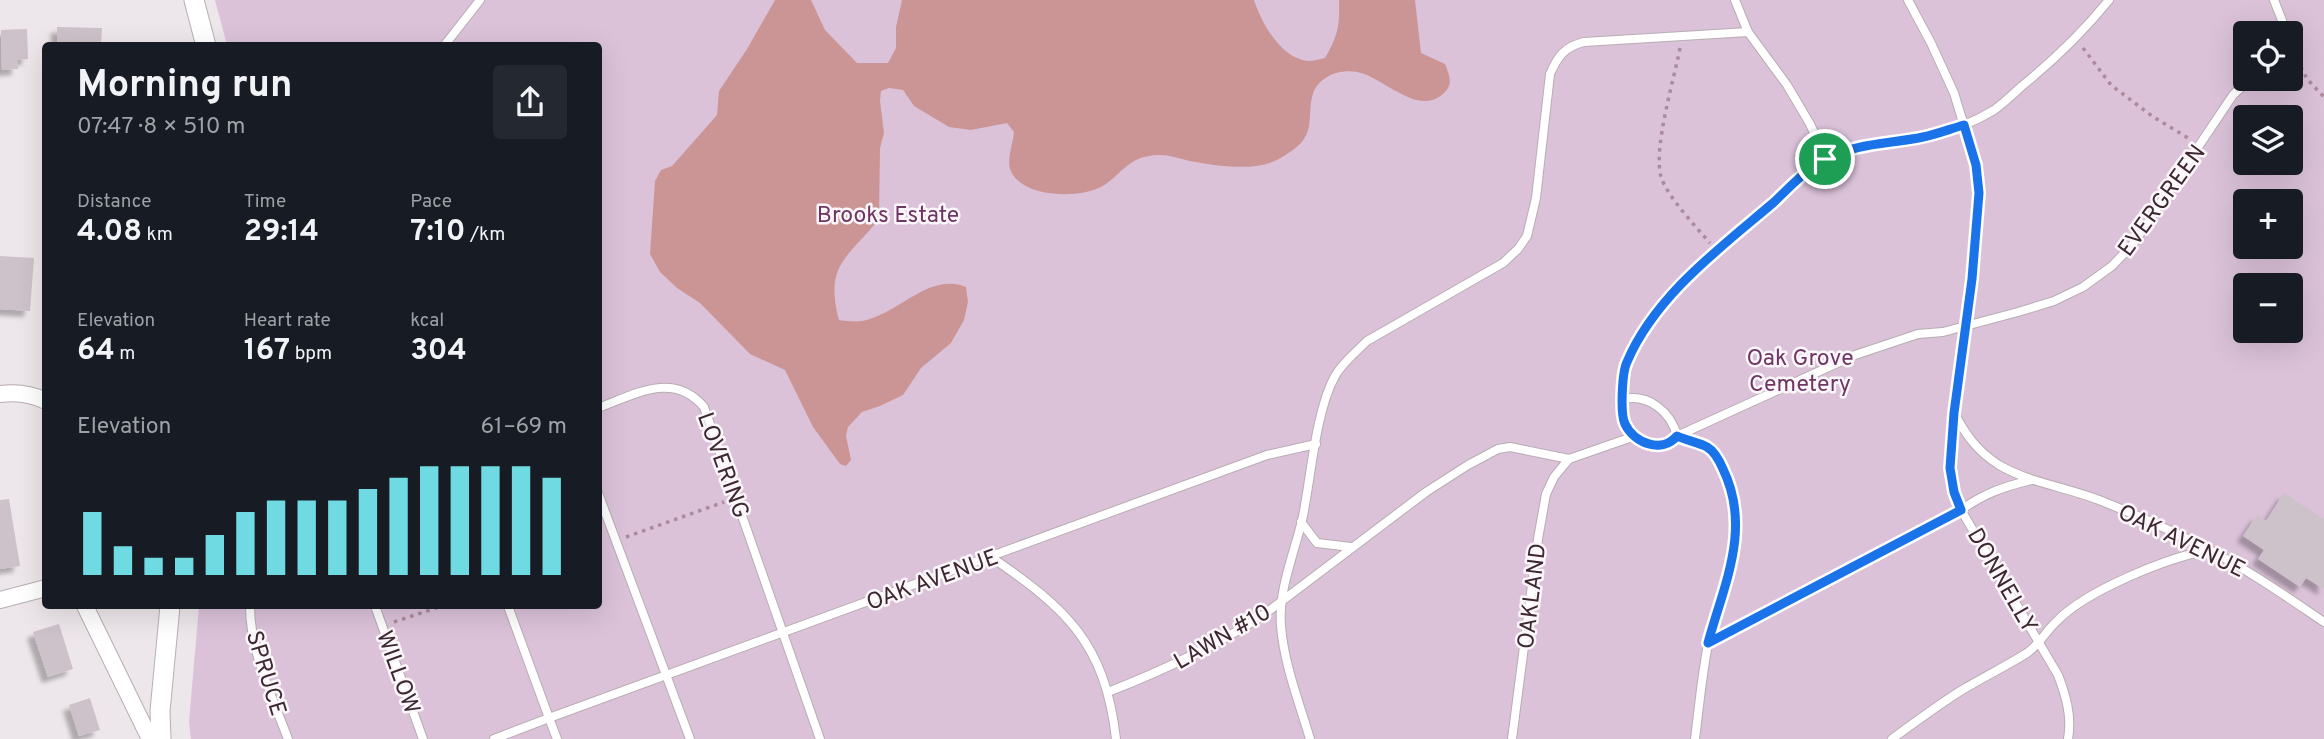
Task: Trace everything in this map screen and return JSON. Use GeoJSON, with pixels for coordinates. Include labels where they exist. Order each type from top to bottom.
{"type":"FeatureCollection","features":[{"type":"Feature","properties":{"kind":"street"},"geometry":{"type":"LineString","coordinates":[[194,0],[205,42]]}},
{"type":"Feature","properties":{"kind":"street"},"geometry":{"type":"LineString","coordinates":[[0,394],[9,393],[42,399]]}},
{"type":"Feature","properties":{"kind":"street"},"geometry":{"type":"LineString","coordinates":[[0,600],[42,589]]}},
{"type":"Feature","properties":{"kind":"street"},"geometry":{"type":"LineString","coordinates":[[86,609],[150,739]]}},
{"type":"Feature","properties":{"kind":"street"},"geometry":{"type":"LineString","coordinates":[[161,739],[160,711],[170,609]]}},
{"type":"Feature","properties":{"kind":"lane"},"geometry":{"type":"LineString","coordinates":[[447,42],[480,0]]}},
{"type":"Feature","properties":{"kind":"lane"},"geometry":{"type":"LineString","coordinates":[[1735,0],[1748,32],[1787,85],[1810,124],[1825,159]]}},
{"type":"Feature","properties":{"kind":"lane"},"geometry":{"type":"LineString","coordinates":[[1908,0],[1954,93],[1976,165],[1979,193],[1966,326],[1954,413],[1950,468],[1954,492],[1961,510],[1983,494],[2031,480]]}},
{"type":"Feature","properties":{"kind":"lane"},"geometry":{"type":"LineString","coordinates":[[1282,600],[1426,492],[1498,449],[1510,447],[1569,459],[1635,436],[1625,424],[1622,411],[1626,363],[1641,335],[1666,301],[1717,252],[1807,170],[1825,159],[1848,148],[1924,137],[1964,125],[1994,110],[2053,61],[2109,0]]}},
{"type":"Feature","properties":{"kind":"lane"},"geometry":{"type":"LineString","coordinates":[[2274,0],[2282,21]]}},
{"type":"Feature","properties":{"kind":"lane"},"geometry":{"type":"LineString","coordinates":[[1282,600],[1325,401],[1335,376],[1367,341],[1503,263],[1518,249],[1527,236],[1536,198],[1550,74],[1558,57],[1570,46],[1584,42],[1748,32]]}},
{"type":"Feature","properties":{"kind":"lane","name":"EVERGREEN"},"geometry":{"type":"LineString","coordinates":[[1635,436],[1657,446],[1672,442],[1677,436],[1856,355],[1918,334],[1943,332],[2054,301],[2083,287],[2112,266],[2133,244],[2237,91]]}},
{"type":"Feature","properties":{"kind":"lane","name":"LOVERING"},"geometry":{"type":"LineString","coordinates":[[602,407],[663,387],[680,388],[694,395],[704,407],[820,739]]}},
{"type":"Feature","properties":{"kind":"lane"},"geometry":{"type":"LineString","coordinates":[[1624,399],[1650,401],[1669,418],[1677,436],[1707,447],[1720,463],[1729,481],[1736,512],[1735,549],[1708,643],[1695,739]]}},
{"type":"Feature","properties":{"kind":"lane"},"geometry":{"type":"LineString","coordinates":[[1954,413],[1967,437],[1984,454],[2031,480]]}},
{"type":"Feature","properties":{"kind":"lane","name":"OAK AVENUE"},"geometry":{"type":"LineString","coordinates":[[494,739],[1268,455],[1316,444]]}},
{"type":"Feature","properties":{"kind":"lane","name":"OAKLAND"},"geometry":{"type":"LineString","coordinates":[[1512,739],[1546,494],[1554,478],[1569,459]]}},
{"type":"Feature","properties":{"kind":"lane","name":"OAK AVENUE"},"geometry":{"type":"LineString","coordinates":[[2031,480],[2066,488],[2099,500],[2210,550],[2324,622]]}},
{"type":"Feature","properties":{"kind":"lane"},"geometry":{"type":"LineString","coordinates":[[602,503],[690,739]]}},
{"type":"Feature","properties":{"kind":"lane","name":"DONNELLY"},"geometry":{"type":"LineString","coordinates":[[1708,643],[1961,510],[2058,675],[2068,701],[2068,739]]}},
{"type":"Feature","properties":{"kind":"lane"},"geometry":{"type":"LineString","coordinates":[[1301,522],[1317,543],[1351,547]]}},
{"type":"Feature","properties":{"kind":"lane"},"geometry":{"type":"LineString","coordinates":[[1892,739],[1934,708],[2040,643],[2056,621],[2088,599],[2130,576],[2171,559],[2210,550]]}},
{"type":"Feature","properties":{"kind":"lane"},"geometry":{"type":"LineString","coordinates":[[991,557],[1035,587],[1065,614],[1092,652],[1108,692],[1116,739]]}},
{"type":"Feature","properties":{"kind":"lane","name":"LAWN #10"},"geometry":{"type":"LineString","coordinates":[[1108,692],[1154,675],[1199,653],[1240,630],[1282,600]]}},
{"type":"Feature","properties":{"kind":"lane","name":"LAWN #10"},"geometry":{"type":"LineString","coordinates":[[1282,600],[1281,624],[1285,655],[1310,739]]}},
{"type":"Feature","properties":{"kind":"lane","name":"SPRUCE"},"geometry":{"type":"LineString","coordinates":[[250,609],[250,627],[256,649],[288,739]]}},
{"type":"Feature","properties":{"kind":"lane","name":"WILLOW"},"geometry":{"type":"LineString","coordinates":[[376,609],[423,739]]}},
{"type":"Feature","properties":{"kind":"lane"},"geometry":{"type":"LineString","coordinates":[[509,609],[557,739]]}},
{"type":"Feature","properties":{"kind":"path"},"geometry":{"type":"LineString","coordinates":[[1683,36],[1660,142],[1661,177],[1678,205],[1717,252]]}},
{"type":"Feature","properties":{"kind":"path"},"geometry":{"type":"LineString","coordinates":[[2076,38],[2110,85],[2200,146]]}},
{"type":"Feature","properties":{"kind":"path"},"geometry":{"type":"LineString","coordinates":[[2303,71],[2307,79],[2324,96]]}},
{"type":"Feature","properties":{"kind":"path"},"geometry":{"type":"LineString","coordinates":[[616,540],[736,498]]}},
{"type":"Feature","properties":{"kind":"path"},"geometry":{"type":"LineString","coordinates":[[382,626],[433,609]]}},
{"type":"Feature","properties":{"kind":"green space","name":"Oak Grove Cemetery"},"geometry":{"type":"Polygon","coordinates":[[[215,0],[2324,0],[2324,739],[191,739],[189,722],[199,609],[602,609],[602,42],[226,42],[215,0]]]}},
{"type":"Feature","properties":{"kind":"shaded area"},"geometry":{"type":"Polygon","coordinates":[[[775,0],[811,0],[825,30],[857,63],[888,63],[896,48],[896,27],[902,0],[1254,0],[1267,28],[1281,47],[1298,59],[1308,61],[1325,58],[1337,30],[1339,0],[1415,0],[1421,53],[1445,64],[1450,83],[1444,93],[1423,101],[1401,94],[1367,75],[1353,71],[1337,73],[1327,77],[1314,90],[1308,131],[1304,139],[1279,159],[1259,166],[1235,167],[1154,155],[1135,161],[1101,187],[1065,194],[1037,191],[1016,179],[1009,165],[1014,132],[1007,123],[971,130],[949,127],[914,106],[903,90],[889,88],[881,91],[884,133],[880,148],[879,219],[849,253],[837,274],[835,301],[839,320],[859,321],[875,317],[939,285],[966,287],[968,302],[964,320],[951,343],[921,368],[903,395],[862,412],[848,427],[846,436],[851,460],[846,466],[840,464],[813,427],[785,370],[750,354],[700,303],[677,288],[660,272],[650,254],[655,181],[661,170],[672,166],[717,115],[719,91],[775,0]]]}},
{"type":"Feature","properties":{"kind":"building"},"geometry":{"type":"Polygon","coordinates":[[[57,27],[102,28],[101,42],[57,42],[57,27]]]}},
{"type":"Feature","properties":{"kind":"building"},"geometry":{"type":"Polygon","coordinates":[[[27,29],[28,59],[17,60],[18,69],[2,70],[1,30],[27,29]]]}},
{"type":"Feature","properties":{"kind":"building"},"geometry":{"type":"Polygon","coordinates":[[[0,256],[34,258],[30,311],[0,309],[0,256]]]}},
{"type":"Feature","properties":{"kind":"building"},"geometry":{"type":"Polygon","coordinates":[[[2284,493],[2324,519],[2324,589],[2306,578],[2300,587],[2258,559],[2264,550],[2243,536],[2257,515],[2266,521],[2284,493]]]}},
{"type":"Feature","properties":{"kind":"building"},"geometry":{"type":"Polygon","coordinates":[[[9,499],[20,566],[0,569],[0,500],[9,499]]]}},
{"type":"Feature","properties":{"kind":"building"},"geometry":{"type":"Polygon","coordinates":[[[59,624],[73,669],[48,677],[33,632],[59,624]]]}},
{"type":"Feature","properties":{"kind":"building"},"geometry":{"type":"Polygon","coordinates":[[[90,698],[100,730],[79,736],[69,705],[90,698]]]}},
{"type":"Feature","properties":{"kind":"route"},"geometry":{"type":"LineString","coordinates":[[1964,125],[1976,165],[1979,193],[1950,468],[1954,492],[1961,510],[1708,643],[1736,542],[1736,512],[1729,481],[1720,463],[1707,447],[1677,436],[1672,442],[1657,446],[1635,436],[1625,424],[1622,411],[1626,363],[1641,335],[1666,301],[1807,170],[1825,159],[1848,148],[1924,137],[1964,125]]}},
{"type":"Feature","properties":{"kind":"park label","name":"Brooks Estate"},"geometry":{"type":"Point","coordinates":[888,214]}}]}
